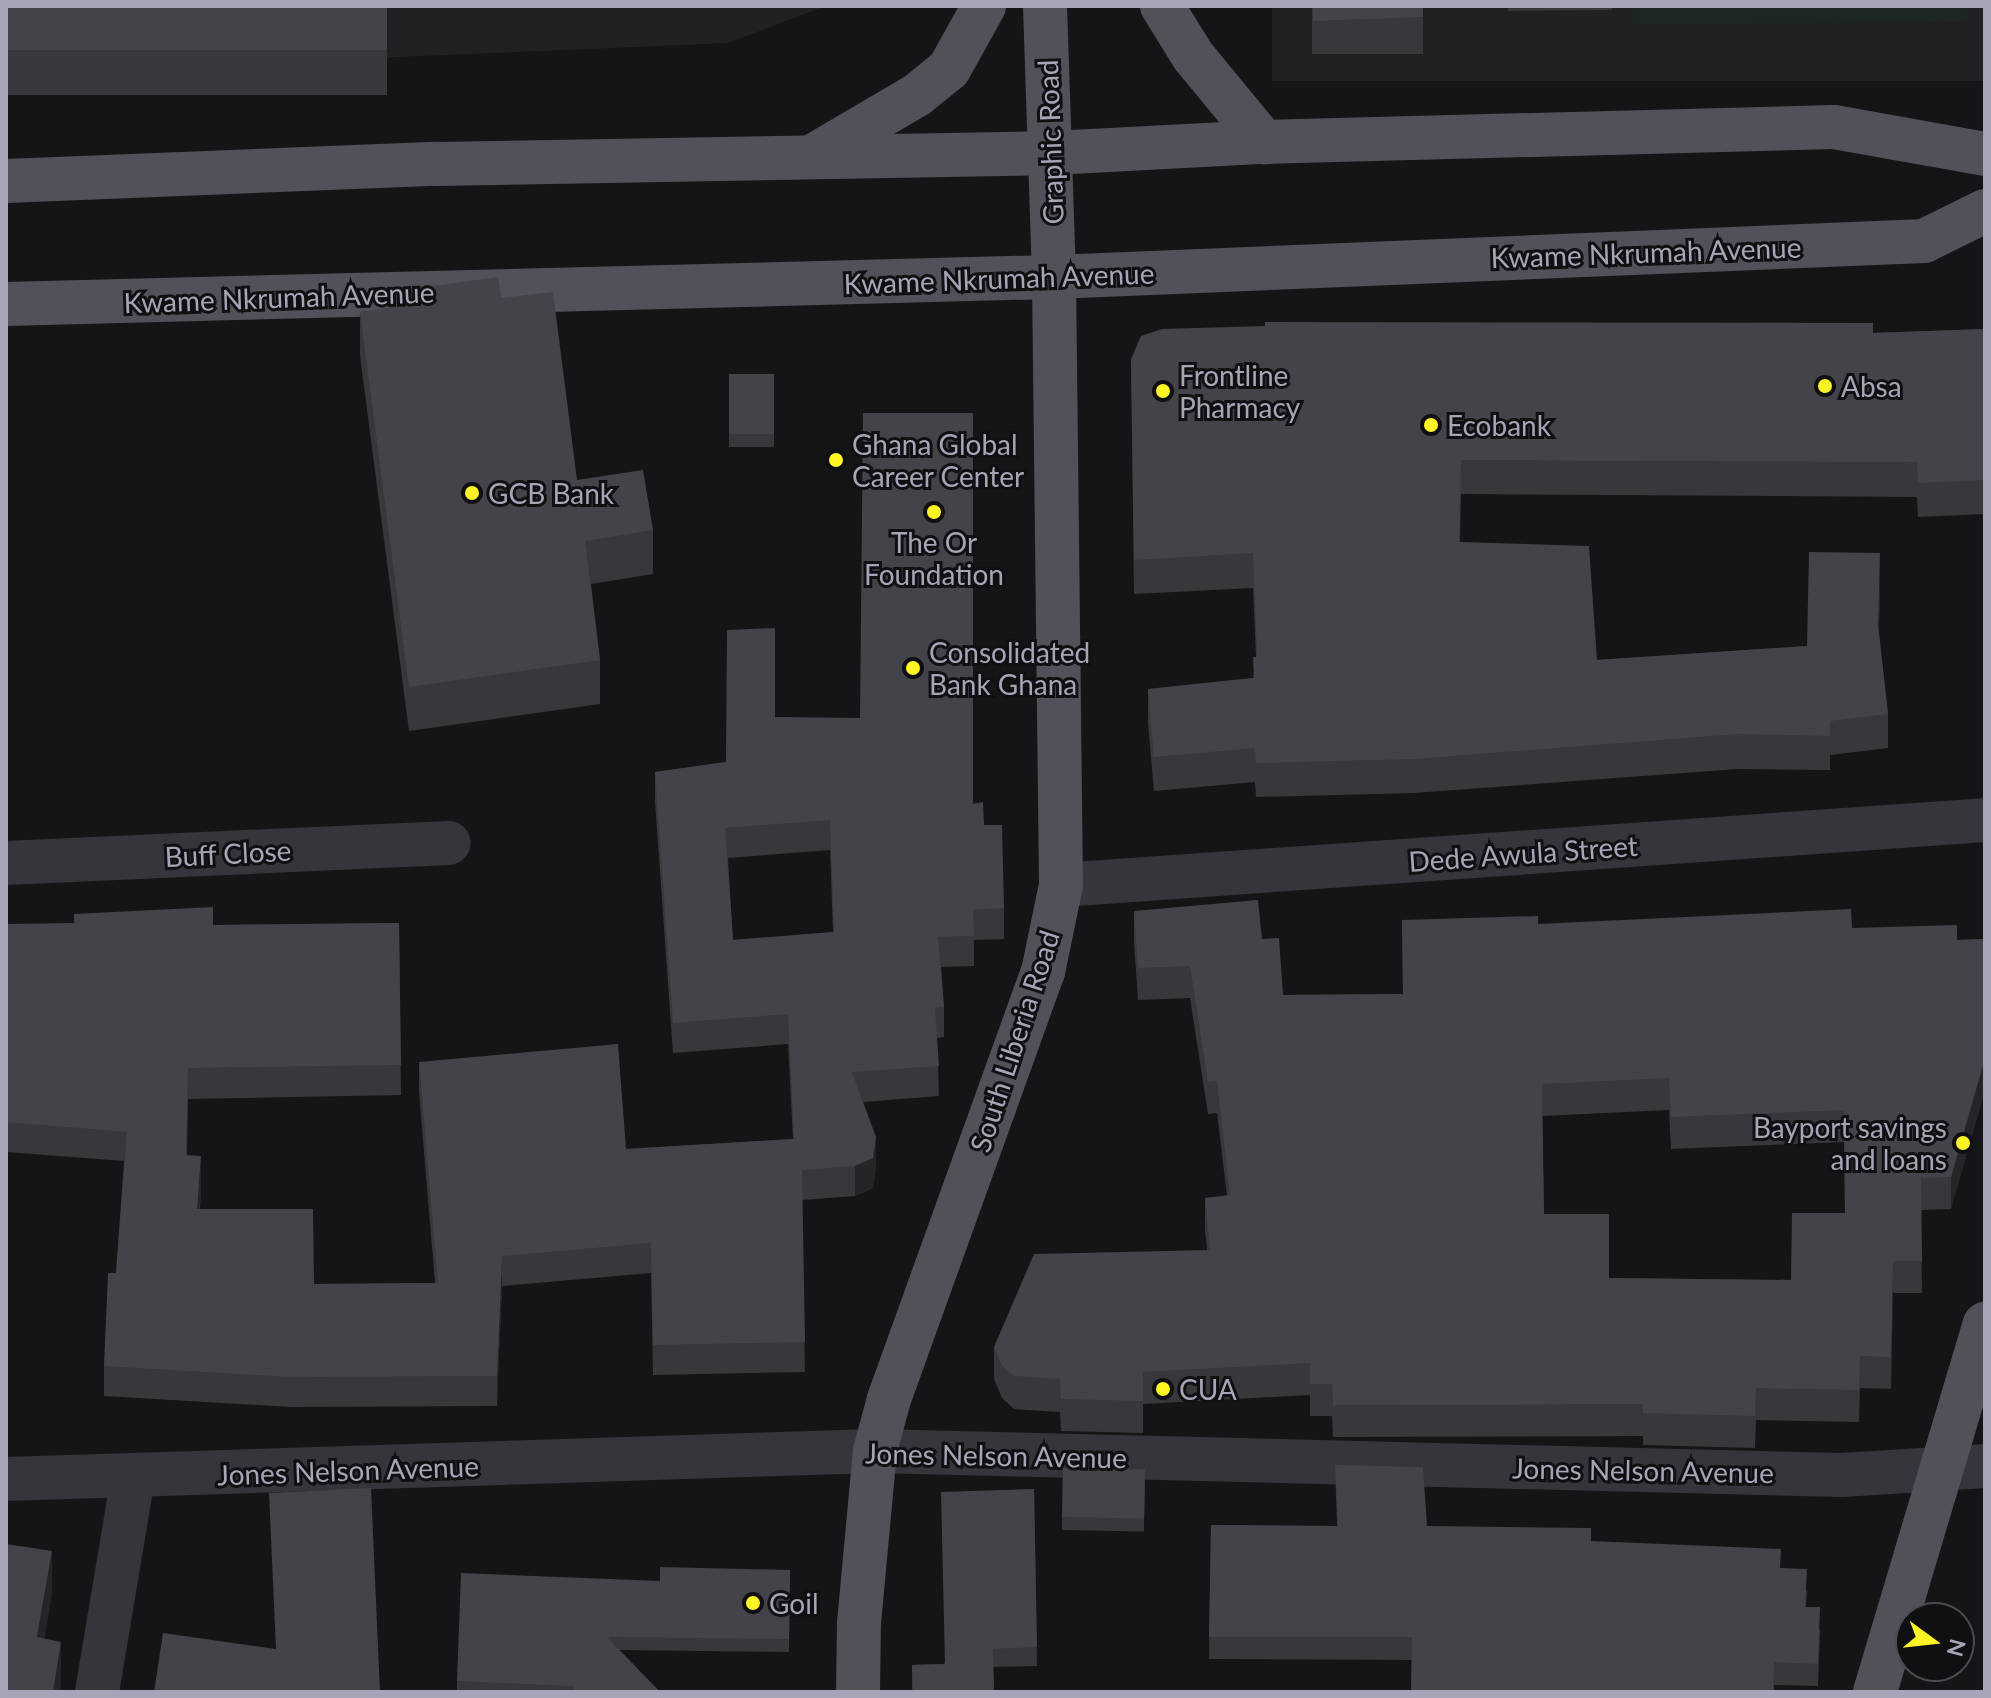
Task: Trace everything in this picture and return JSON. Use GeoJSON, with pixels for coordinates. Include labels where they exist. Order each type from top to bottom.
{"type":"FeatureCollection","features":[{"type":"Feature","properties":{"kind":"main road"},"geometry":{"type":"LineString","coordinates":[[811,157],[917,95],[949,69],[984,6]]}},
{"type":"Feature","properties":{"kind":"main road","name":"Graphic Road"},"geometry":{"type":"LineString","coordinates":[[1045,6],[1054,277]]}},
{"type":"Feature","properties":{"kind":"main road"},"geometry":{"type":"LineString","coordinates":[[1162,6],[1193,56],[1264,142]]}},
{"type":"Feature","properties":{"kind":"main road"},"geometry":{"type":"LineString","coordinates":[[6,181],[436,164],[1052,153],[1264,142],[1834,127],[1985,154]]}},
{"type":"Feature","properties":{"kind":"main road","name":"Kwame Nkrumah Avenue"},"geometry":{"type":"LineString","coordinates":[[6,304],[1054,277],[1924,241],[1985,211]]}},
{"type":"Feature","properties":{"kind":"main road","name":"South Liberia Road"},"geometry":{"type":"LineString","coordinates":[[858,1692],[859,1623],[875,1451],[889,1399],[1043,972],[1061,885],[1054,277]]}},
{"type":"Feature","properties":{"kind":"main road"},"geometry":{"type":"LineString","coordinates":[[1875,1692],[1985,1324]]}},
{"type":"Feature","properties":{"kind":"street","name":"Dede Awula Street"},"geometry":{"type":"LineString","coordinates":[[1061,885],[1985,820]]}},
{"type":"Feature","properties":{"kind":"street","name":"Buff Close"},"geometry":{"type":"LineString","coordinates":[[6,863],[449,843]]}},
{"type":"Feature","properties":{"kind":"street","name":"Jones Nelson Avenue"},"geometry":{"type":"LineString","coordinates":[[6,1479],[133,1478],[875,1451],[1842,1475],[1985,1466]]}},
{"type":"Feature","properties":{"kind":"street"},"geometry":{"type":"LineString","coordinates":[[97,1692],[133,1478]]}},
{"type":"Feature","properties":{"kind":"shaded area"},"geometry":{"type":"Polygon","coordinates":[[[6,6],[826,6],[728,43],[6,74],[6,6]]]}},
{"type":"Feature","properties":{"kind":"shaded area"},"geometry":{"type":"Polygon","coordinates":[[[1272,6],[1985,6],[1985,81],[1272,81],[1272,6]]]}},
{"type":"Feature","properties":{"kind":"shaded area"},"geometry":{"type":"Polygon","coordinates":[[[1633,6],[1967,6],[1967,22],[1633,25],[1633,6]]]}},
{"type":"Feature","properties":{"kind":"building"},"geometry":{"type":"Polygon","coordinates":[[[6,6],[387,6],[387,50],[6,50],[6,6]]]}},
{"type":"Feature","properties":{"kind":"building"},"geometry":{"type":"Polygon","coordinates":[[[1313,6],[1423,6],[1423,17],[1313,21],[1313,6]]]}},
{"type":"Feature","properties":{"kind":"building"},"geometry":{"type":"Polygon","coordinates":[[[498,277],[501,298],[553,292],[577,480],[643,470],[653,530],[585,541],[600,660],[409,687],[360,312],[406,306],[404,290],[498,277]]]}},
{"type":"Feature","properties":{"kind":"building"},"geometry":{"type":"Polygon","coordinates":[[[1265,322],[1873,323],[1873,333],[1985,329],[1985,480],[1918,483],[1917,462],[1461,460],[1459,542],[1589,546],[1597,660],[1807,646],[1809,552],[1880,553],[1878,625],[1888,714],[1830,721],[1830,736],[1738,734],[1414,759],[1256,763],[1255,748],[1154,757],[1148,689],[1254,678],[1253,657],[1257,657],[1253,553],[1134,560],[1131,359],[1141,336],[1162,329],[1265,326],[1265,322]]]}},
{"type":"Feature","properties":{"kind":"building"},"geometry":{"type":"Polygon","coordinates":[[[729,374],[774,374],[774,434],[729,434],[729,374]]]}},
{"type":"Feature","properties":{"kind":"building"},"geometry":{"type":"Polygon","coordinates":[[[863,413],[973,413],[973,804],[983,802],[984,825],[1002,825],[1004,908],[973,910],[974,936],[938,937],[944,1007],[935,1008],[939,1066],[852,1072],[876,1137],[873,1158],[855,1166],[802,1170],[805,1342],[653,1345],[651,1243],[502,1256],[497,1376],[291,1377],[104,1366],[108,1273],[116,1273],[127,1132],[6,1122],[6,924],[74,923],[74,914],[213,907],[213,925],[399,923],[401,1065],[188,1068],[186,1155],[201,1156],[197,1209],[313,1209],[314,1284],[438,1283],[419,1062],[618,1044],[626,1149],[794,1139],[788,1014],[673,1023],[655,772],[726,762],[727,630],[775,628],[775,717],[860,718],[863,413]],[[830,820],[725,828],[733,940],[834,932],[830,820]]]}},
{"type":"Feature","properties":{"kind":"building"},"geometry":{"type":"Polygon","coordinates":[[[1258,900],[1262,939],[1279,938],[1283,995],[1403,994],[1402,920],[1538,916],[1538,924],[1851,909],[1852,928],[1957,925],[1957,940],[1985,939],[1985,1058],[1951,1177],[1921,1178],[1922,1261],[1893,1261],[1891,1357],[1860,1356],[1859,1390],[1756,1388],[1755,1416],[1643,1413],[1643,1404],[1333,1405],[1332,1384],[1310,1384],[1310,1363],[1143,1372],[1143,1401],[1061,1399],[1060,1379],[1014,1376],[1002,1366],[994,1347],[1034,1254],[1210,1250],[1205,1198],[1230,1195],[1217,1081],[1208,1082],[1190,966],[1138,968],[1134,911],[1258,900]],[[1669,1078],[1542,1084],[1544,1214],[1609,1214],[1609,1278],[1791,1280],[1792,1213],[1845,1213],[1844,1110],[1671,1117],[1669,1078]]]}},
{"type":"Feature","properties":{"kind":"building"},"geometry":{"type":"Polygon","coordinates":[[[1335,1465],[1423,1467],[1427,1526],[1591,1528],[1591,1541],[1781,1549],[1780,1568],[1807,1569],[1805,1607],[1820,1607],[1818,1664],[1774,1662],[1773,1692],[1411,1692],[1412,1637],[1209,1637],[1211,1525],[1338,1526],[1335,1465]]]}},
{"type":"Feature","properties":{"kind":"building"},"geometry":{"type":"Polygon","coordinates":[[[1063,1468],[1145,1469],[1144,1518],[1062,1517],[1063,1468]]]}},
{"type":"Feature","properties":{"kind":"building"},"geometry":{"type":"Polygon","coordinates":[[[371,1488],[380,1692],[154,1692],[163,1633],[276,1649],[269,1493],[371,1488]]]}},
{"type":"Feature","properties":{"kind":"building"},"geometry":{"type":"Polygon","coordinates":[[[1034,1489],[1037,1647],[993,1649],[994,1692],[913,1692],[912,1665],[945,1664],[941,1492],[1034,1489]]]}},
{"type":"Feature","properties":{"kind":"building"},"geometry":{"type":"Polygon","coordinates":[[[6,1544],[52,1551],[37,1637],[61,1642],[53,1692],[6,1692],[6,1544]]]}},
{"type":"Feature","properties":{"kind":"building"},"geometry":{"type":"Polygon","coordinates":[[[660,1567],[790,1570],[789,1639],[607,1637],[660,1692],[578,1692],[572,1686],[457,1681],[461,1573],[660,1581],[660,1567]]]}},
{"type":"Feature","properties":{"kind":"place","name":"Absa"},"geometry":{"type":"Point","coordinates":[1825,386]}},
{"type":"Feature","properties":{"kind":"place","name":"Frontline Pharmacy"},"geometry":{"type":"Point","coordinates":[1163,391]}},
{"type":"Feature","properties":{"kind":"place","name":"Ecobank"},"geometry":{"type":"Point","coordinates":[1431,425]}},
{"type":"Feature","properties":{"kind":"place","name":"Ghana Global Career Center"},"geometry":{"type":"Point","coordinates":[836,460]}},
{"type":"Feature","properties":{"kind":"place","name":"GCB Bank"},"geometry":{"type":"Point","coordinates":[472,493]}},
{"type":"Feature","properties":{"kind":"place","name":"The Or Foundation"},"geometry":{"type":"Point","coordinates":[934,512]}},
{"type":"Feature","properties":{"kind":"place","name":"Consolidated Bank Ghana"},"geometry":{"type":"Point","coordinates":[913,668]}},
{"type":"Feature","properties":{"kind":"place","name":"Bayport savings and loans"},"geometry":{"type":"Point","coordinates":[1963,1143]}},
{"type":"Feature","properties":{"kind":"place","name":"CUA"},"geometry":{"type":"Point","coordinates":[1163,1389]}},
{"type":"Feature","properties":{"kind":"place","name":"Goil"},"geometry":{"type":"Point","coordinates":[753,1603]}}]}
